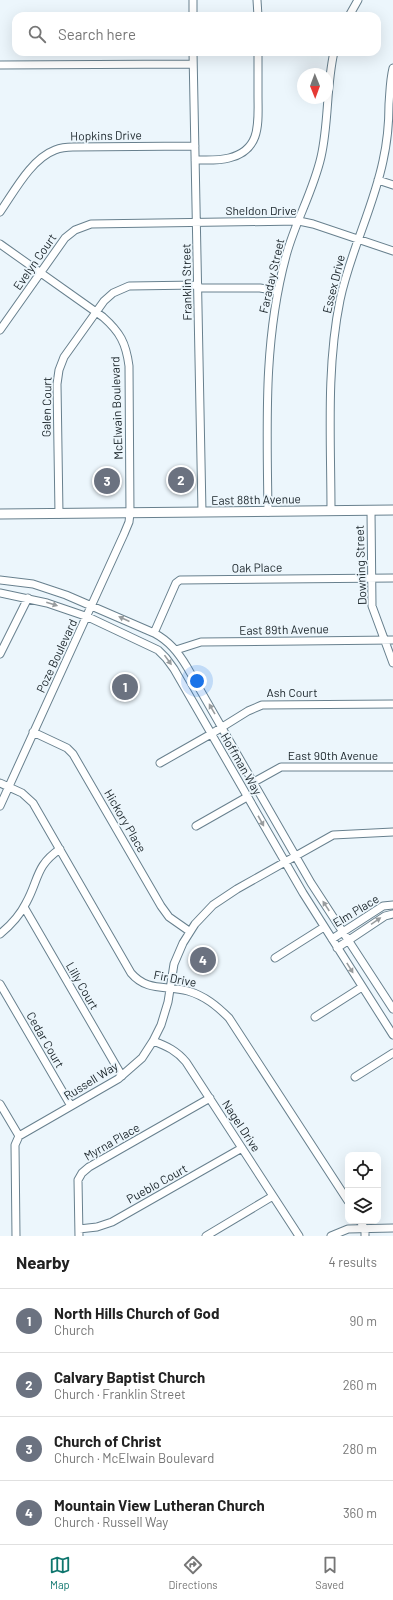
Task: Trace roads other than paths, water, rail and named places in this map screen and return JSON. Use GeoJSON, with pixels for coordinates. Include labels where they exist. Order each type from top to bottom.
{"type":"FeatureCollection","features":[{"type":"Feature","properties":{"kind":"main road","name":"East 88th Avenue"},"geometry":{"type":"LineString","coordinates":[[0,514],[393,510]]}},
{"type":"Feature","properties":{"kind":"street"},"geometry":{"type":"LineString","coordinates":[[193,0],[193,12]]}},
{"type":"Feature","properties":{"kind":"street"},"geometry":{"type":"LineString","coordinates":[[258,0],[258,12]]}},
{"type":"Feature","properties":{"kind":"street"},"geometry":{"type":"LineString","coordinates":[[351,12],[358,0]]}},
{"type":"Feature","properties":{"kind":"street","name":"Franklin Street"},"geometry":{"type":"LineString","coordinates":[[193,56],[202,512]]}},
{"type":"Feature","properties":{"kind":"street"},"geometry":{"type":"LineString","coordinates":[[195,160],[229,158],[244,151],[252,143],[258,129],[258,56]]}},
{"type":"Feature","properties":{"kind":"street","name":"Faraday Street"},"geometry":{"type":"LineString","coordinates":[[268,512],[268,366],[271,335],[278,291],[286,256],[294,228],[299,221],[315,178],[325,139],[329,78],[333,56]]}},
{"type":"Feature","properties":{"kind":"street"},"geometry":{"type":"LineString","coordinates":[[0,65],[193,64]]}},
{"type":"Feature","properties":{"kind":"street","name":"Essex Drive"},"geometry":{"type":"LineString","coordinates":[[332,511],[330,379],[332,356],[340,300],[350,261],[378,180],[385,152],[390,126],[390,87],[393,68]]}},
{"type":"Feature","properties":{"kind":"street","name":"Hopkins Drive"},"geometry":{"type":"LineString","coordinates":[[0,212],[31,167],[43,156],[56,149],[73,147],[195,146]]}},
{"type":"Feature","properties":{"kind":"street"},"geometry":{"type":"LineString","coordinates":[[378,180],[393,185]]}},
{"type":"Feature","properties":{"kind":"street","name":"Sheldon Drive"},"geometry":{"type":"LineString","coordinates":[[197,222],[299,221],[313,224],[393,251]]}},
{"type":"Feature","properties":{"kind":"street","name":"Evelyn Court"},"geometry":{"type":"LineString","coordinates":[[0,330],[65,238],[75,230],[84,226],[102,223],[197,222]]}},
{"type":"Feature","properties":{"kind":"street","name":"McElwain Boulevard"},"geometry":{"type":"LineString","coordinates":[[0,244],[96,312],[117,330],[122,338],[128,356],[130,513]]}},
{"type":"Feature","properties":{"kind":"street","name":"Galen Court"},"geometry":{"type":"LineString","coordinates":[[58,514],[58,376],[64,357],[96,312],[110,296],[122,288],[129,286],[260,288],[278,291]]}},
{"type":"Feature","properties":{"kind":"street","name":"Downing Street"},"geometry":{"type":"LineString","coordinates":[[371,511],[372,606],[393,663]]}},
{"type":"Feature","properties":{"kind":"street","name":"Poze Boulevard"},"geometry":{"type":"LineString","coordinates":[[0,806],[33,732],[88,617],[129,522],[130,513]]}},
{"type":"Feature","properties":{"kind":"street","name":"Oak Place"},"geometry":{"type":"LineString","coordinates":[[154,633],[176,583],[180,580],[393,578]]}},
{"type":"Feature","properties":{"kind":"street","name":"Hoffman Way"},"geometry":{"type":"LineString","coordinates":[[0,580],[33,584],[93,605],[154,633],[166,640],[176,650],[254,782],[311,883],[342,932],[392,1005]]}},
{"type":"Feature","properties":{"kind":"street","name":"Hoffman Way"},"geometry":{"type":"LineString","coordinates":[[0,594],[28,598],[88,617],[160,652],[174,669],[284,863],[393,1035]]}},
{"type":"Feature","properties":{"kind":"street"},"geometry":{"type":"LineString","coordinates":[[0,654],[28,598]]}},
{"type":"Feature","properties":{"kind":"street","name":"East 89th Avenue"},"geometry":{"type":"LineString","coordinates":[[176,650],[201,642],[393,640]]}},
{"type":"Feature","properties":{"kind":"street","name":"Ash Court"},"geometry":{"type":"LineString","coordinates":[[160,763],[211,734],[221,726],[262,704],[393,704]]}},
{"type":"Feature","properties":{"kind":"street","name":"Hickory Place"},"geometry":{"type":"LineString","coordinates":[[33,732],[67,748],[73,754],[164,911],[169,917],[189,932]]}},
{"type":"Feature","properties":{"kind":"street","name":"East 90th Avenue"},"geometry":{"type":"LineString","coordinates":[[254,782],[281,767],[393,767]]}},
{"type":"Feature","properties":{"kind":"street","name":"Fir Drive"},"geometry":{"type":"LineString","coordinates":[[0,783],[22,793],[31,800],[131,973],[139,981],[146,985],[188,991],[200,995],[215,1005],[229,1018],[345,1196]]}},
{"type":"Feature","properties":{"kind":"street"},"geometry":{"type":"LineString","coordinates":[[196,826],[247,797]]}},
{"type":"Feature","properties":{"kind":"street","name":"Russell Way"},"geometry":{"type":"LineString","coordinates":[[19,1136],[122,1076],[142,1058],[153,1042],[165,1015],[172,973],[178,953],[189,932],[201,916],[220,899],[333,834],[393,832]]}},
{"type":"Feature","properties":{"kind":"street"},"geometry":{"type":"LineString","coordinates":[[0,934],[24,907],[31,894],[40,868],[60,849]]}},
{"type":"Feature","properties":{"kind":"street","name":"Elm Place"},"geometry":{"type":"LineString","coordinates":[[332,939],[383,906],[393,905]]}},
{"type":"Feature","properties":{"kind":"street","name":"Lilly Court"},"geometry":{"type":"LineString","coordinates":[[24,907],[122,1076]]}},
{"type":"Feature","properties":{"kind":"street","name":"Elm Place"},"geometry":{"type":"LineString","coordinates":[[337,948],[384,916],[393,914]]}},
{"type":"Feature","properties":{"kind":"street","name":"Elm Place"},"geometry":{"type":"LineString","coordinates":[[275,958],[324,927]]}},
{"type":"Feature","properties":{"kind":"street","name":"Cedar Court"},"geometry":{"type":"LineString","coordinates":[[0,984],[71,1106]]}},
{"type":"Feature","properties":{"kind":"street"},"geometry":{"type":"LineString","coordinates":[[315,1018],[362,987]]}},
{"type":"Feature","properties":{"kind":"street","name":"Nagel Drive"},"geometry":{"type":"LineString","coordinates":[[153,1042],[166,1046],[181,1056],[210,1098],[299,1236]]}},
{"type":"Feature","properties":{"kind":"street"},"geometry":{"type":"LineString","coordinates":[[354,1077],[393,1053]]}},
{"type":"Feature","properties":{"kind":"street","name":"Myrna Place"},"geometry":{"type":"LineString","coordinates":[[79,1232],[78,1182],[82,1173],[89,1167],[210,1098]]}},
{"type":"Feature","properties":{"kind":"street"},"geometry":{"type":"LineString","coordinates":[[0,1104],[19,1136],[16,1145],[16,1236]]}},
{"type":"Feature","properties":{"kind":"street","name":"Pueblo Court"},"geometry":{"type":"LineString","coordinates":[[79,1232],[97,1228],[112,1222],[242,1148]]}},
{"type":"Feature","properties":{"kind":"street"},"geometry":{"type":"LineString","coordinates":[[206,1236],[273,1196]]}},
{"type":"Feature","properties":{"kind":"street"},"geometry":{"type":"LineString","coordinates":[[331,1236],[348,1229],[365,1233],[393,1228]]}},
{"type":"Feature","properties":{"kind":"place","name":"Calvary Baptist Church"},"geometry":{"type":"Point","coordinates":[181,480]}},
{"type":"Feature","properties":{"kind":"place","name":"Church of Christ"},"geometry":{"type":"Point","coordinates":[107,481]}},
{"type":"Feature","properties":{"kind":"place","name":"North Hills Church of God"},"geometry":{"type":"Point","coordinates":[125,687]}},
{"type":"Feature","properties":{"kind":"place","name":"Mountain View Lutheran Church"},"geometry":{"type":"Point","coordinates":[203,960]}}]}
